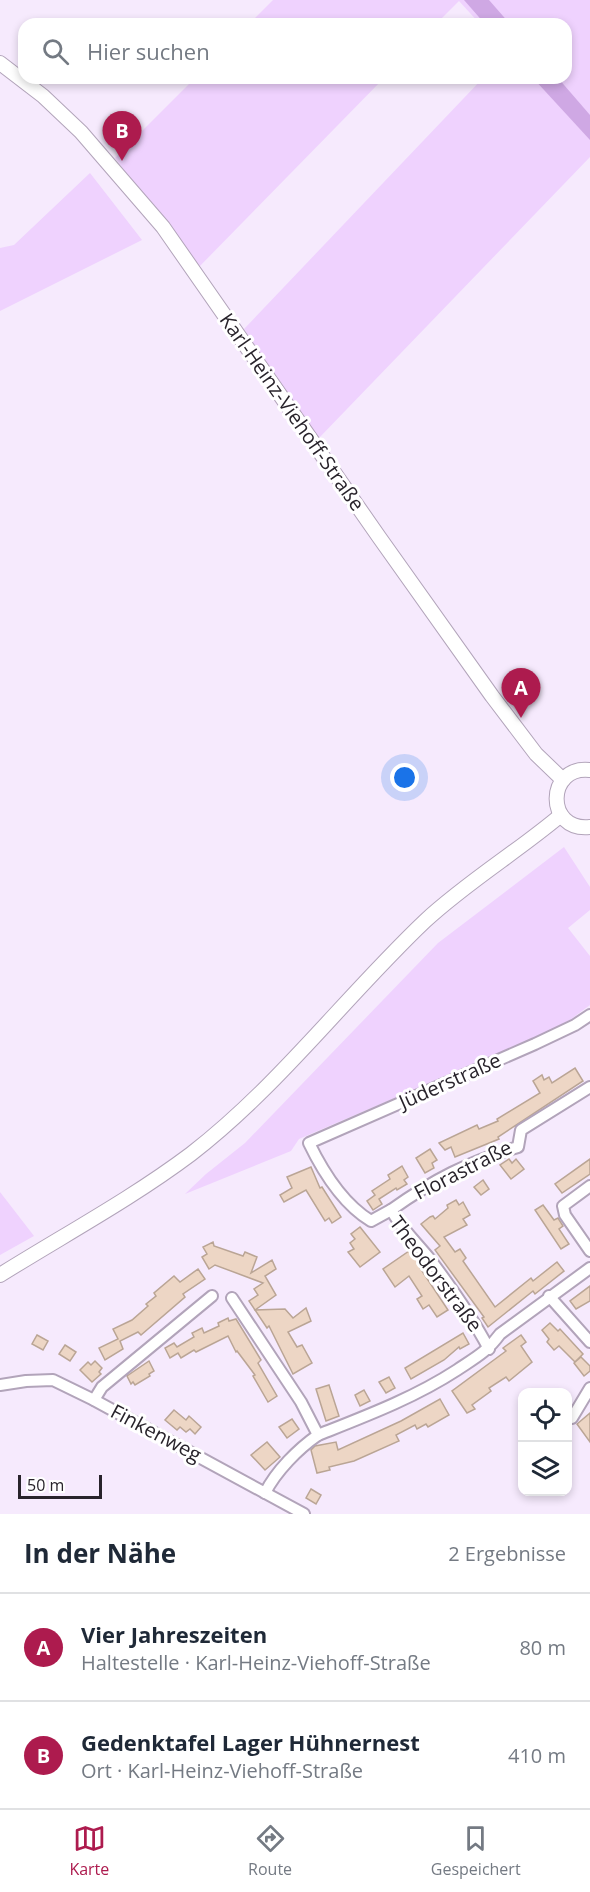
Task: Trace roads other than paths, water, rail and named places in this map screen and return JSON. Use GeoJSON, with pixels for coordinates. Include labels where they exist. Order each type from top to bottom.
{"type":"FeatureCollection","features":[{"type":"Feature","properties":{"kind":"street","name":"Karl-Heinz-Viehoff-Straße"},"geometry":{"type":"LineString","coordinates":[[0,63],[18,77]]}},
{"type":"Feature","properties":{"kind":"street","name":"Karl-Heinz-Viehoff-Straße"},"geometry":{"type":"LineString","coordinates":[[27,84],[81,132],[163,226],[492,696],[536,754],[563,780]]}},
{"type":"Feature","properties":{"kind":"street"},"geometry":{"type":"LineString","coordinates":[[590,770],[578,770],[563,780],[556,797],[561,815],[575,826],[590,827]]}},
{"type":"Feature","properties":{"kind":"street"},"geometry":{"type":"LineString","coordinates":[[0,1275],[129,1197],[192,1153],[258,1097],[427,919],[561,815]]}},
{"type":"Feature","properties":{"kind":"street","name":"Jüderstraße"},"geometry":{"type":"LineString","coordinates":[[309,1143],[535,1044],[575,1025],[590,1015]]}},
{"type":"Feature","properties":{"kind":"street","name":"Florastraße"},"geometry":{"type":"LineString","coordinates":[[391,1210],[420,1189],[459,1168],[518,1147],[521,1130],[590,1087]]}},
{"type":"Feature","properties":{"kind":"street","name":"Theodorstraße"},"geometry":{"type":"LineString","coordinates":[[309,1143],[317,1160],[334,1185],[362,1215],[371,1221],[391,1210],[403,1230],[429,1259],[475,1322],[489,1349]]}},
{"type":"Feature","properties":{"kind":"street"},"geometry":{"type":"LineString","coordinates":[[590,1186],[562,1206],[565,1215],[590,1251]]}},
{"type":"Feature","properties":{"kind":"street"},"geometry":{"type":"LineString","coordinates":[[265,1493],[272,1479],[309,1441],[318,1435],[392,1406],[433,1386],[489,1349],[500,1334],[590,1268]]}},
{"type":"Feature","properties":{"kind":"street"},"geometry":{"type":"LineString","coordinates":[[94,1400],[102,1387],[212,1296]]}},
{"type":"Feature","properties":{"kind":"street"},"geometry":{"type":"LineString","coordinates":[[549,1296],[590,1342]]}},
{"type":"Feature","properties":{"kind":"street"},"geometry":{"type":"LineString","coordinates":[[232,1298],[301,1402],[318,1435]]}},
{"type":"Feature","properties":{"kind":"street","name":"Finkenweg"},"geometry":{"type":"LineString","coordinates":[[0,1385],[53,1380],[304,1514]]}},
{"type":"Feature","properties":{"kind":"street"},"geometry":{"type":"LineString","coordinates":[[572,1418],[590,1388]]}},
{"type":"Feature","properties":{"kind":"place","name":"Gedenktafel Lager Hühnernest"},"geometry":{"type":"Point","coordinates":[122,161]}},
{"type":"Feature","properties":{"kind":"place","name":"Vier Jahreszeiten"},"geometry":{"type":"Point","coordinates":[521,718]}}]}
